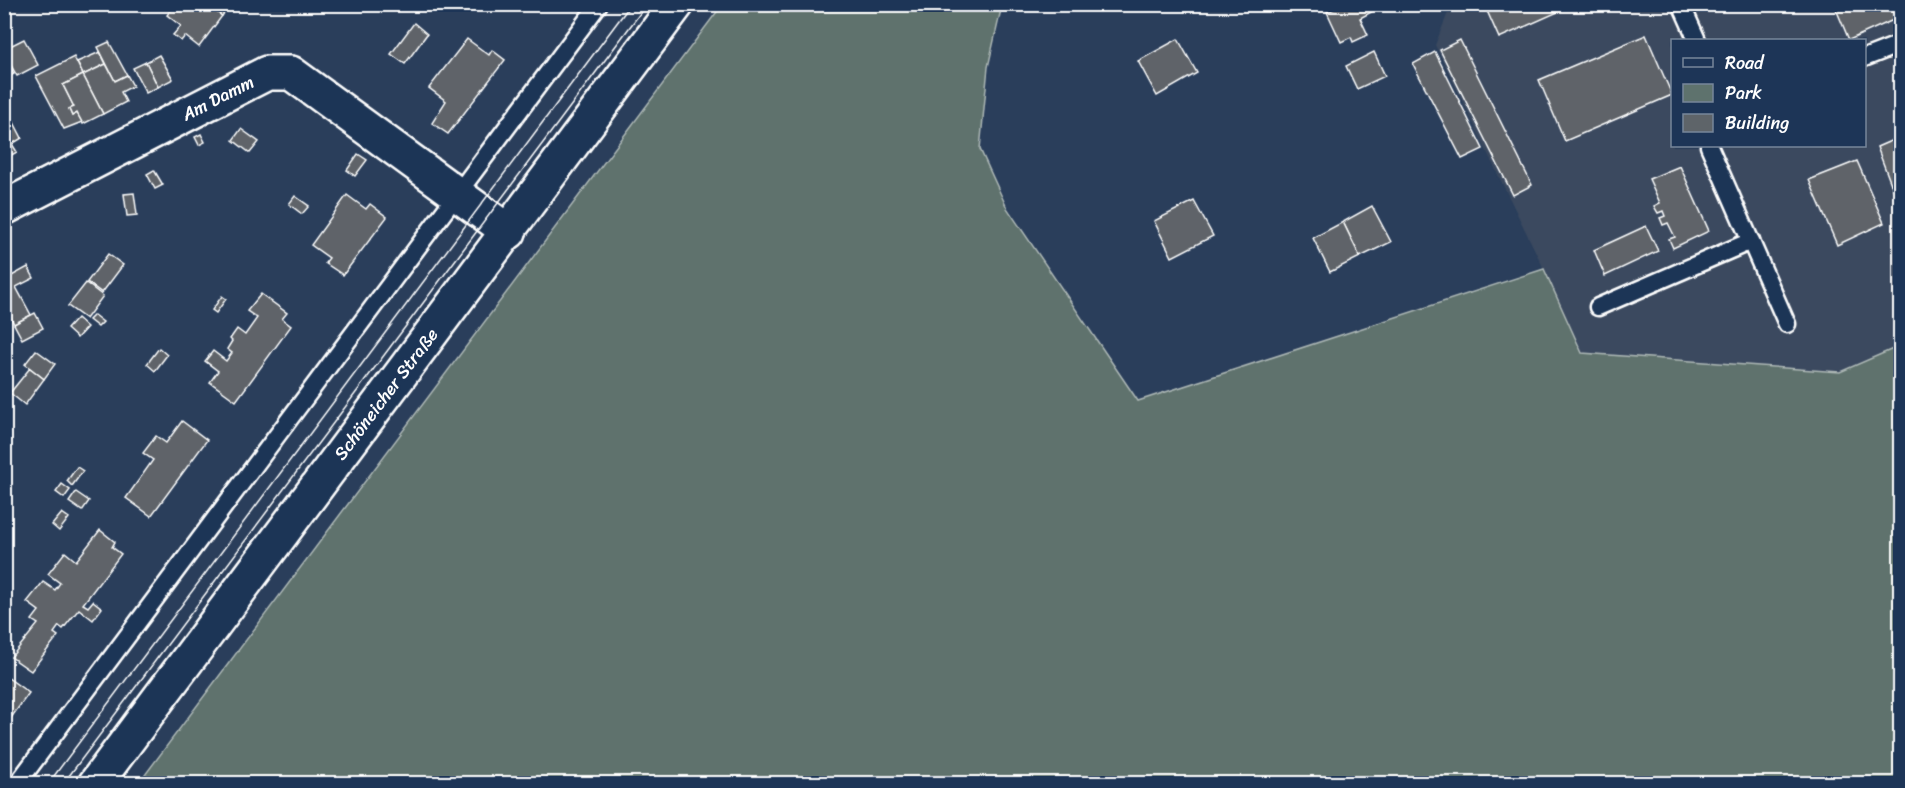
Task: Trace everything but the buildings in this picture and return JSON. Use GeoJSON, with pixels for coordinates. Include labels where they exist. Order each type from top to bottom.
{"type":"FeatureCollection","features":[{"type":"Feature","properties":{"kind":"main road","name":"Schöneicher Straße"},"geometry":{"type":"LineString","coordinates":[[95,783],[677,4]]}},
{"type":"Feature","properties":{"kind":"main road","name":"Am Damm"},"geometry":{"type":"LineString","coordinates":[[4,208],[267,74],[291,73],[508,232]]}},
{"type":"Feature","properties":{"kind":"lane"},"geometry":{"type":"LineString","coordinates":[[17,783],[598,4]]}},
{"type":"Feature","properties":{"kind":"lane"},"geometry":{"type":"LineString","coordinates":[[1681,4],[1697,39]]}},
{"type":"Feature","properties":{"kind":"lane"},"geometry":{"type":"LineString","coordinates":[[1866,57],[1900,44]]}},
{"type":"Feature","properties":{"kind":"lane"},"geometry":{"type":"LineString","coordinates":[[1709,147],[1787,324]]}},
{"type":"Feature","properties":{"kind":"lane"},"geometry":{"type":"LineString","coordinates":[[1598,307],[1751,240]]}},
{"type":"Feature","properties":{"kind":"shaded area"},"geometry":{"type":"Polygon","coordinates":[[[1451,5],[1900,5],[1900,346],[1840,372],[1582,353],[1544,269],[1435,45],[1451,5]]]}},
{"type":"Feature","properties":{"kind":"green space"},"geometry":{"type":"Polygon","coordinates":[[[722,5],[1002,5],[988,67],[980,149],[1007,208],[1138,401],[1544,269],[1582,353],[1840,372],[1900,346],[1900,783],[139,783],[722,5]]]}},
{"type":"Feature","properties":{"kind":"tram line"},"geometry":{"type":"LineString","coordinates":[[48,784],[631,4]]}},
{"type":"Feature","properties":{"kind":"tram line"},"geometry":{"type":"LineString","coordinates":[[63,784],[647,4]]}}]}
